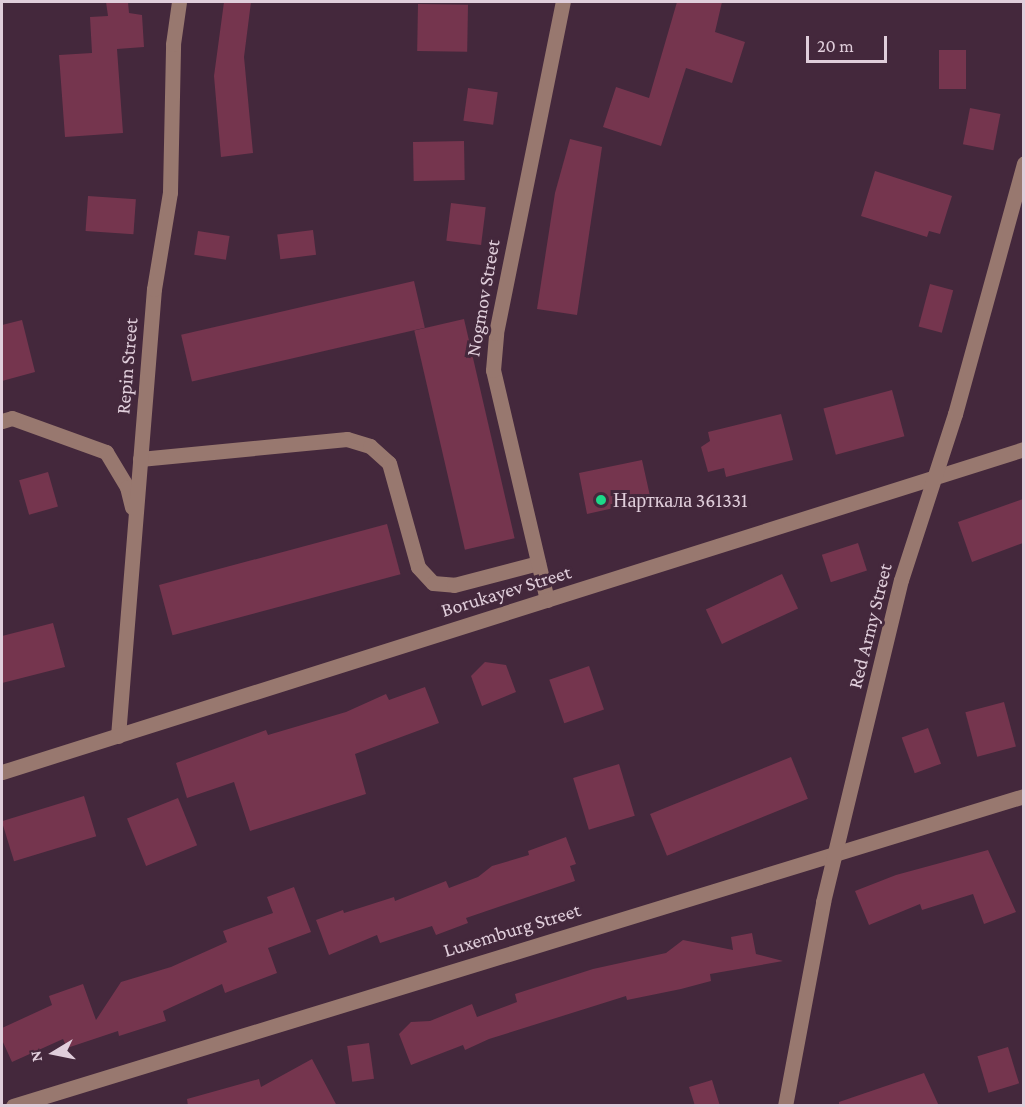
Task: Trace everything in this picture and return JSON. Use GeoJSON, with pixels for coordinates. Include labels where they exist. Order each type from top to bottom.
{"type":"FeatureCollection","features":[{"type":"Feature","properties":{"kind":"street","name":"Repin Street"},"geometry":{"type":"LineString","coordinates":[[118,736],[154,289],[170,192],[173,44],[179,2]]}},
{"type":"Feature","properties":{"kind":"street","name":"Nogmov Street"},"geometry":{"type":"LineString","coordinates":[[547,600],[492,370],[496,333],[563,2]]}},
{"type":"Feature","properties":{"kind":"street","name":"Red Army Street"},"geometry":{"type":"LineString","coordinates":[[785,1106],[834,853],[901,580],[955,414],[1023,164]]}},
{"type":"Feature","properties":{"kind":"street"},"geometry":{"type":"LineString","coordinates":[[2,421],[12,418],[106,452],[127,487],[136,521]]}},
{"type":"Feature","properties":{"kind":"street"},"geometry":{"type":"LineString","coordinates":[[140,459],[347,439],[370,446],[389,463],[418,567],[433,583],[454,585],[538,563]]}},
{"type":"Feature","properties":{"kind":"street","name":"Borukayev Street"},"geometry":{"type":"LineString","coordinates":[[2,772],[1023,449]]}},
{"type":"Feature","properties":{"kind":"street","name":"Luxemburg Street"},"geometry":{"type":"LineString","coordinates":[[13,1106],[1023,796]]}},
{"type":"Feature","properties":{"kind":"building"},"geometry":{"type":"Polygon","coordinates":[[[106,2],[128,2],[129,13],[142,15],[144,47],[117,49],[123,133],[65,137],[59,55],[92,53],[90,17],[108,16],[106,2]]]}},
{"type":"Feature","properties":{"kind":"building"},"geometry":{"type":"Polygon","coordinates":[[[224,2],[251,2],[244,57],[253,153],[221,157],[214,76],[224,2]]]}},
{"type":"Feature","properties":{"kind":"building"},"geometry":{"type":"Polygon","coordinates":[[[677,2],[722,2],[715,32],[745,42],[732,83],[686,68],[661,146],[603,127],[616,87],[649,98],[677,2]]]}},
{"type":"Feature","properties":{"kind":"building"},"geometry":{"type":"Polygon","coordinates":[[[418,4],[468,5],[467,52],[417,51],[418,4]]]}},
{"type":"Feature","properties":{"kind":"building"},"geometry":{"type":"Polygon","coordinates":[[[939,50],[966,50],[966,89],[939,89],[939,50]]]}},
{"type":"Feature","properties":{"kind":"building"},"geometry":{"type":"Polygon","coordinates":[[[468,88],[498,92],[493,125],[463,121],[468,88]]]}},
{"type":"Feature","properties":{"kind":"building"},"geometry":{"type":"Polygon","coordinates":[[[970,108],[1000,114],[993,150],[963,144],[970,108]]]}},
{"type":"Feature","properties":{"kind":"building"},"geometry":{"type":"Polygon","coordinates":[[[570,139],[602,147],[577,315],[537,309],[555,193],[570,139]]]}},
{"type":"Feature","properties":{"kind":"building"},"geometry":{"type":"Polygon","coordinates":[[[464,141],[465,180],[414,181],[413,142],[464,141]]]}},
{"type":"Feature","properties":{"kind":"building"},"geometry":{"type":"Polygon","coordinates":[[[875,171],[952,196],[940,234],[929,231],[927,237],[861,216],[875,171]]]}},
{"type":"Feature","properties":{"kind":"building"},"geometry":{"type":"Polygon","coordinates":[[[88,196],[136,199],[133,234],[86,231],[88,196]]]}},
{"type":"Feature","properties":{"kind":"building"},"geometry":{"type":"Polygon","coordinates":[[[451,203],[486,207],[481,245],[446,241],[451,203]]]}},
{"type":"Feature","properties":{"kind":"building"},"geometry":{"type":"Polygon","coordinates":[[[313,230],[316,255],[280,259],[277,234],[313,230]]]}},
{"type":"Feature","properties":{"kind":"building"},"geometry":{"type":"Polygon","coordinates":[[[198,231],[230,236],[226,260],[194,255],[198,231]]]}},
{"type":"Feature","properties":{"kind":"building"},"geometry":{"type":"Polygon","coordinates":[[[414,281],[425,328],[192,382],[181,335],[414,281]]]}},
{"type":"Feature","properties":{"kind":"building"},"geometry":{"type":"Polygon","coordinates":[[[930,284],[953,290],[942,333],[919,327],[930,284]]]}},
{"type":"Feature","properties":{"kind":"building"},"geometry":{"type":"Polygon","coordinates":[[[464,319],[515,538],[465,550],[414,330],[464,319]]]}},
{"type":"Feature","properties":{"kind":"building"},"geometry":{"type":"Polygon","coordinates":[[[22,320],[35,372],[2,381],[2,325],[22,320]]]}},
{"type":"Feature","properties":{"kind":"building"},"geometry":{"type":"Polygon","coordinates":[[[892,390],[904,436],[836,455],[823,408],[892,390]]]}},
{"type":"Feature","properties":{"kind":"building"},"geometry":{"type":"Polygon","coordinates":[[[781,414],[793,460],[726,477],[724,468],[708,472],[701,447],[710,441],[708,432],[781,414]]]}},
{"type":"Feature","properties":{"kind":"building"},"geometry":{"type":"Polygon","coordinates":[[[642,460],[650,496],[636,500],[636,503],[587,514],[579,473],[642,460]]]}},
{"type":"Feature","properties":{"kind":"building"},"geometry":{"type":"Polygon","coordinates":[[[48,472],[58,507],[29,515],[19,480],[48,472]]]}},
{"type":"Feature","properties":{"kind":"building"},"geometry":{"type":"Polygon","coordinates":[[[1023,499],[1023,543],[972,562],[958,522],[1023,499]]]}},
{"type":"Feature","properties":{"kind":"building"},"geometry":{"type":"Polygon","coordinates":[[[387,524],[400,574],[173,635],[159,585],[387,524]]]}},
{"type":"Feature","properties":{"kind":"building"},"geometry":{"type":"Polygon","coordinates":[[[858,543],[867,571],[831,582],[822,555],[858,543]]]}},
{"type":"Feature","properties":{"kind":"building"},"geometry":{"type":"Polygon","coordinates":[[[782,574],[798,608],[722,644],[706,609],[782,574]]]}},
{"type":"Feature","properties":{"kind":"building"},"geometry":{"type":"Polygon","coordinates":[[[53,623],[65,667],[2,683],[2,636],[53,623]]]}},
{"type":"Feature","properties":{"kind":"building"},"geometry":{"type":"Polygon","coordinates":[[[485,662],[506,665],[516,692],[482,706],[471,676],[485,662]]]}},
{"type":"Feature","properties":{"kind":"building"},"geometry":{"type":"Polygon","coordinates":[[[589,666],[604,709],[564,723],[549,680],[589,666]]]}},
{"type":"Feature","properties":{"kind":"building"},"geometry":{"type":"Polygon","coordinates":[[[425,687],[439,723],[355,754],[366,794],[250,831],[234,782],[187,798],[176,763],[266,730],[268,735],[346,712],[386,694],[389,700],[425,687]]]}},
{"type":"Feature","properties":{"kind":"building"},"geometry":{"type":"Polygon","coordinates":[[[1004,702],[1016,746],[977,757],[965,712],[1004,702]]]}},
{"type":"Feature","properties":{"kind":"building"},"geometry":{"type":"Polygon","coordinates":[[[928,728],[941,764],[915,773],[902,738],[928,728]]]}},
{"type":"Feature","properties":{"kind":"building"},"geometry":{"type":"Polygon","coordinates":[[[791,757],[808,799],[667,856],[650,814],[791,757]]]}},
{"type":"Feature","properties":{"kind":"building"},"geometry":{"type":"Polygon","coordinates":[[[619,764],[635,816],[589,830],[573,778],[619,764]]]}},
{"type":"Feature","properties":{"kind":"building"},"geometry":{"type":"Polygon","coordinates":[[[84,796],[96,836],[14,861],[2,821],[84,796]]]}},
{"type":"Feature","properties":{"kind":"building"},"geometry":{"type":"Polygon","coordinates":[[[178,798],[197,845],[146,866],[127,819],[178,798]]]}},
{"type":"Feature","properties":{"kind":"building"},"geometry":{"type":"Polygon","coordinates":[[[566,837],[576,864],[570,866],[575,881],[466,918],[468,923],[436,935],[432,926],[380,943],[377,935],[329,955],[316,920],[343,910],[344,913],[394,897],[395,901],[446,881],[449,888],[478,877],[492,866],[529,855],[528,851],[566,837]]]}},
{"type":"Feature","properties":{"kind":"building"},"geometry":{"type":"Polygon","coordinates":[[[988,850],[1016,912],[984,924],[973,894],[922,910],[920,904],[869,925],[855,891],[896,875],[988,850]]]}},
{"type":"Feature","properties":{"kind":"building"},"geometry":{"type":"Polygon","coordinates":[[[294,887],[311,932],[268,948],[277,973],[225,993],[222,984],[163,1011],[166,1021],[119,1036],[118,1031],[67,1048],[63,1039],[12,1062],[2,1040],[2,1028],[52,1005],[49,996],[83,984],[96,1020],[121,982],[171,967],[227,942],[223,931],[273,913],[267,897],[294,887]]]}},
{"type":"Feature","properties":{"kind":"building"},"geometry":{"type":"Polygon","coordinates":[[[752,933],[756,954],[783,961],[710,974],[711,981],[681,989],[627,1000],[626,996],[489,1039],[465,1050],[463,1045],[411,1065],[399,1034],[411,1022],[430,1021],[472,1004],[477,1017],[517,1002],[515,994],[593,969],[666,953],[683,940],[733,950],[731,937],[752,933]]]}},
{"type":"Feature","properties":{"kind":"building"},"geometry":{"type":"Polygon","coordinates":[[[369,1043],[374,1079],[352,1082],[347,1046],[369,1043]]]}},
{"type":"Feature","properties":{"kind":"building"},"geometry":{"type":"Polygon","coordinates":[[[1008,1047],[1019,1083],[989,1093],[977,1056],[1008,1047]]]}},
{"type":"Feature","properties":{"kind":"building"},"geometry":{"type":"Polygon","coordinates":[[[312,1059],[337,1106],[188,1106],[187,1099],[259,1079],[261,1087],[312,1059]]]}},
{"type":"Feature","properties":{"kind":"building"},"geometry":{"type":"Polygon","coordinates":[[[924,1073],[939,1106],[839,1106],[839,1102],[924,1073]]]}},
{"type":"Feature","properties":{"kind":"building"},"geometry":{"type":"Polygon","coordinates":[[[712,1080],[720,1106],[695,1106],[689,1087],[712,1080]]]}},
{"type":"Feature","properties":{"kind":"place","name":"Нарткала 361331"},"geometry":{"type":"Point","coordinates":[601,500]}}]}
